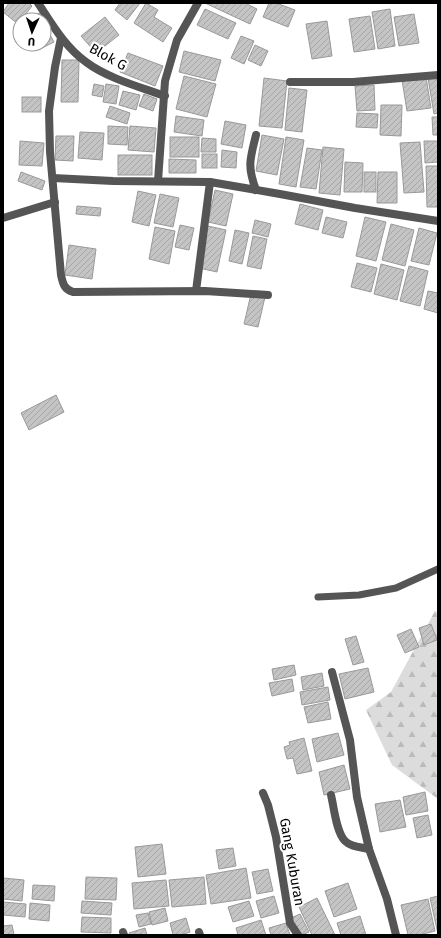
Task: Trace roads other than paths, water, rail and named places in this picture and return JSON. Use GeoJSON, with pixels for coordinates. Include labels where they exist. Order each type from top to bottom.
{"type":"FeatureCollection","features":[{"type":"Feature","properties":{"kind":"street","name":"Blok G"},"geometry":{"type":"LineString","coordinates":[[38,3],[61,38],[86,62],[105,73],[165,96]]}},
{"type":"Feature","properties":{"kind":"street"},"geometry":{"type":"LineString","coordinates":[[158,181],[165,81],[177,40],[198,3]]}},
{"type":"Feature","properties":{"kind":"street"},"geometry":{"type":"LineString","coordinates":[[61,38],[49,110],[52,178],[63,286],[68,291],[73,292],[196,291],[268,294]]}},
{"type":"Feature","properties":{"kind":"street"},"geometry":{"type":"LineString","coordinates":[[290,82],[353,82],[438,75]]}},
{"type":"Feature","properties":{"kind":"street"},"geometry":{"type":"LineString","coordinates":[[256,135],[250,162],[252,178],[256,190]]}},
{"type":"Feature","properties":{"kind":"street"},"geometry":{"type":"LineString","coordinates":[[52,178],[113,181],[210,182],[438,221]]}},
{"type":"Feature","properties":{"kind":"street"},"geometry":{"type":"LineString","coordinates":[[196,291],[210,182]]}},
{"type":"Feature","properties":{"kind":"street"},"geometry":{"type":"LineString","coordinates":[[3,218],[54,202]]}},
{"type":"Feature","properties":{"kind":"street"},"geometry":{"type":"LineString","coordinates":[[332,672],[350,740],[357,797],[369,849],[387,899],[396,935]]}},
{"type":"Feature","properties":{"kind":"street","name":"Gang Kuburan"},"geometry":{"type":"LineString","coordinates":[[263,793],[268,805],[276,837],[290,923],[298,935]]}},
{"type":"Feature","properties":{"kind":"street"},"geometry":{"type":"LineString","coordinates":[[331,795],[339,832],[345,841],[353,846],[369,849]]}},
{"type":"Feature","properties":{"kind":"lane"},"geometry":{"type":"LineString","coordinates":[[318,597],[360,595],[396,588],[438,569]]}}]}
